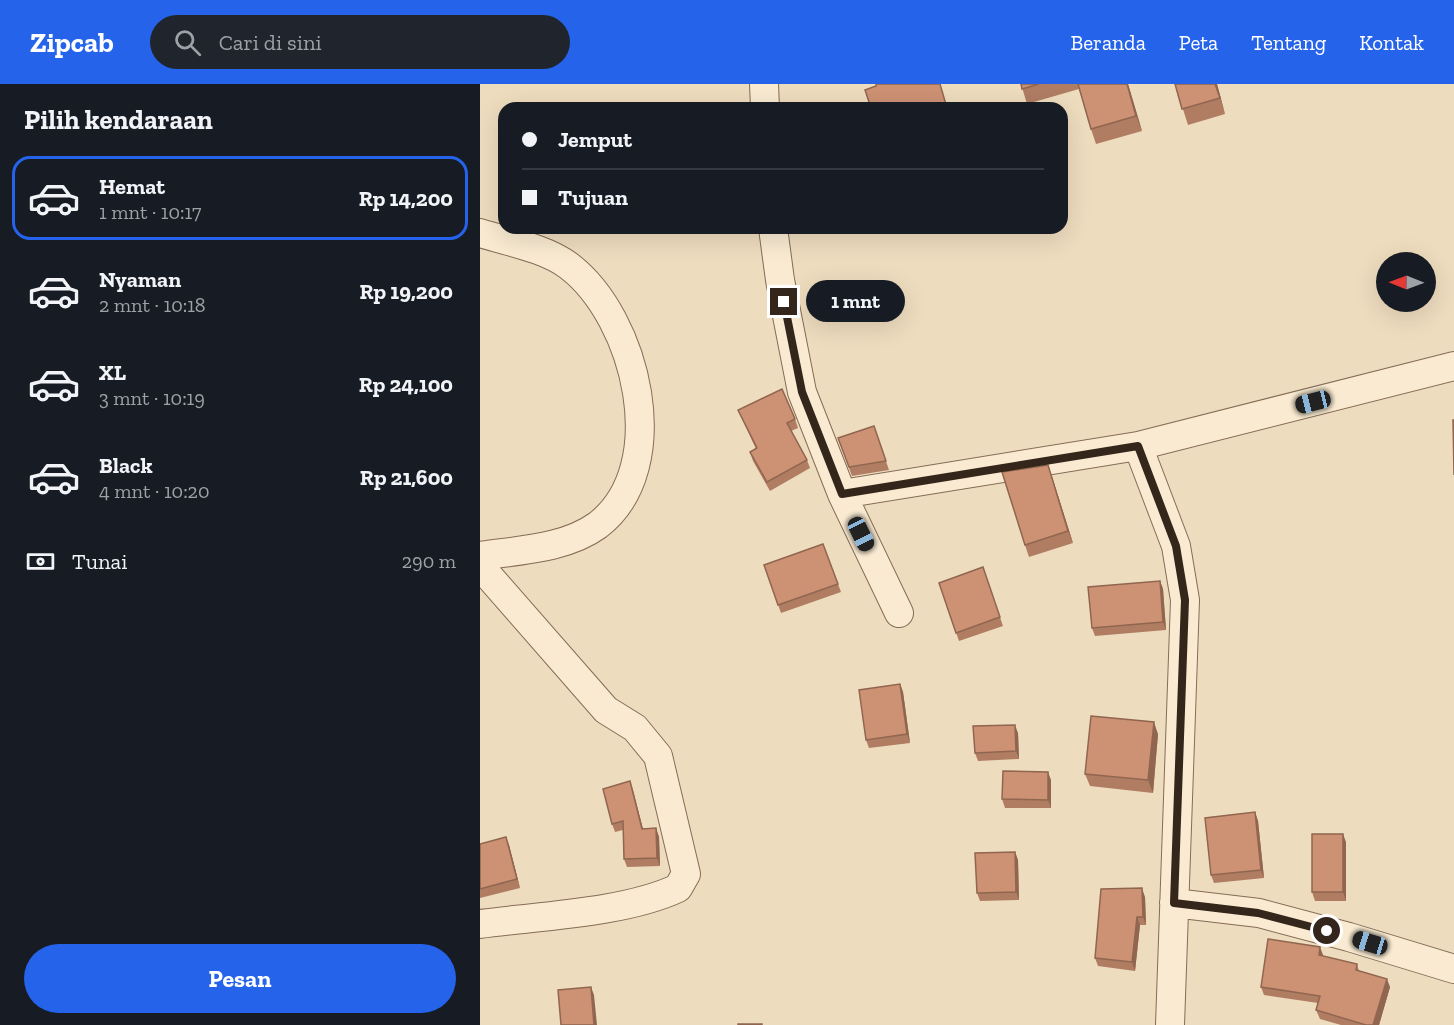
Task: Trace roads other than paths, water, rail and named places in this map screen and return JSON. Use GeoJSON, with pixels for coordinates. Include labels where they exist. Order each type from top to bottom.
{"type":"FeatureCollection","features":[{"type":"Feature","properties":{"kind":"street"},"geometry":{"type":"LineString","coordinates":[[764,84],[765,102]]}},
{"type":"Feature","properties":{"kind":"street"},"geometry":{"type":"LineString","coordinates":[[480,233],[534,249],[569,266],[594,292],[612,320],[630,363],[640,412],[636,468],[628,489],[617,506],[597,525],[549,546],[480,556]]}},
{"type":"Feature","properties":{"kind":"street"},"geometry":{"type":"LineString","coordinates":[[774,234],[780,280],[802,392],[842,494],[899,613]]}},
{"type":"Feature","properties":{"kind":"street"},"geometry":{"type":"LineString","coordinates":[[842,494],[1138,446],[1454,366]]}},
{"type":"Feature","properties":{"kind":"street"},"geometry":{"type":"LineString","coordinates":[[1138,446],[1176,546],[1185,600],[1170,1025]]}},
{"type":"Feature","properties":{"kind":"street"},"geometry":{"type":"LineString","coordinates":[[480,566],[606,710],[635,728],[654,749],[658,756],[686,874],[678,888],[637,900],[607,907],[480,924]]}},
{"type":"Feature","properties":{"kind":"street"},"geometry":{"type":"LineString","coordinates":[[1174,903],[1258,913],[1349,937],[1454,969]]}}]}
